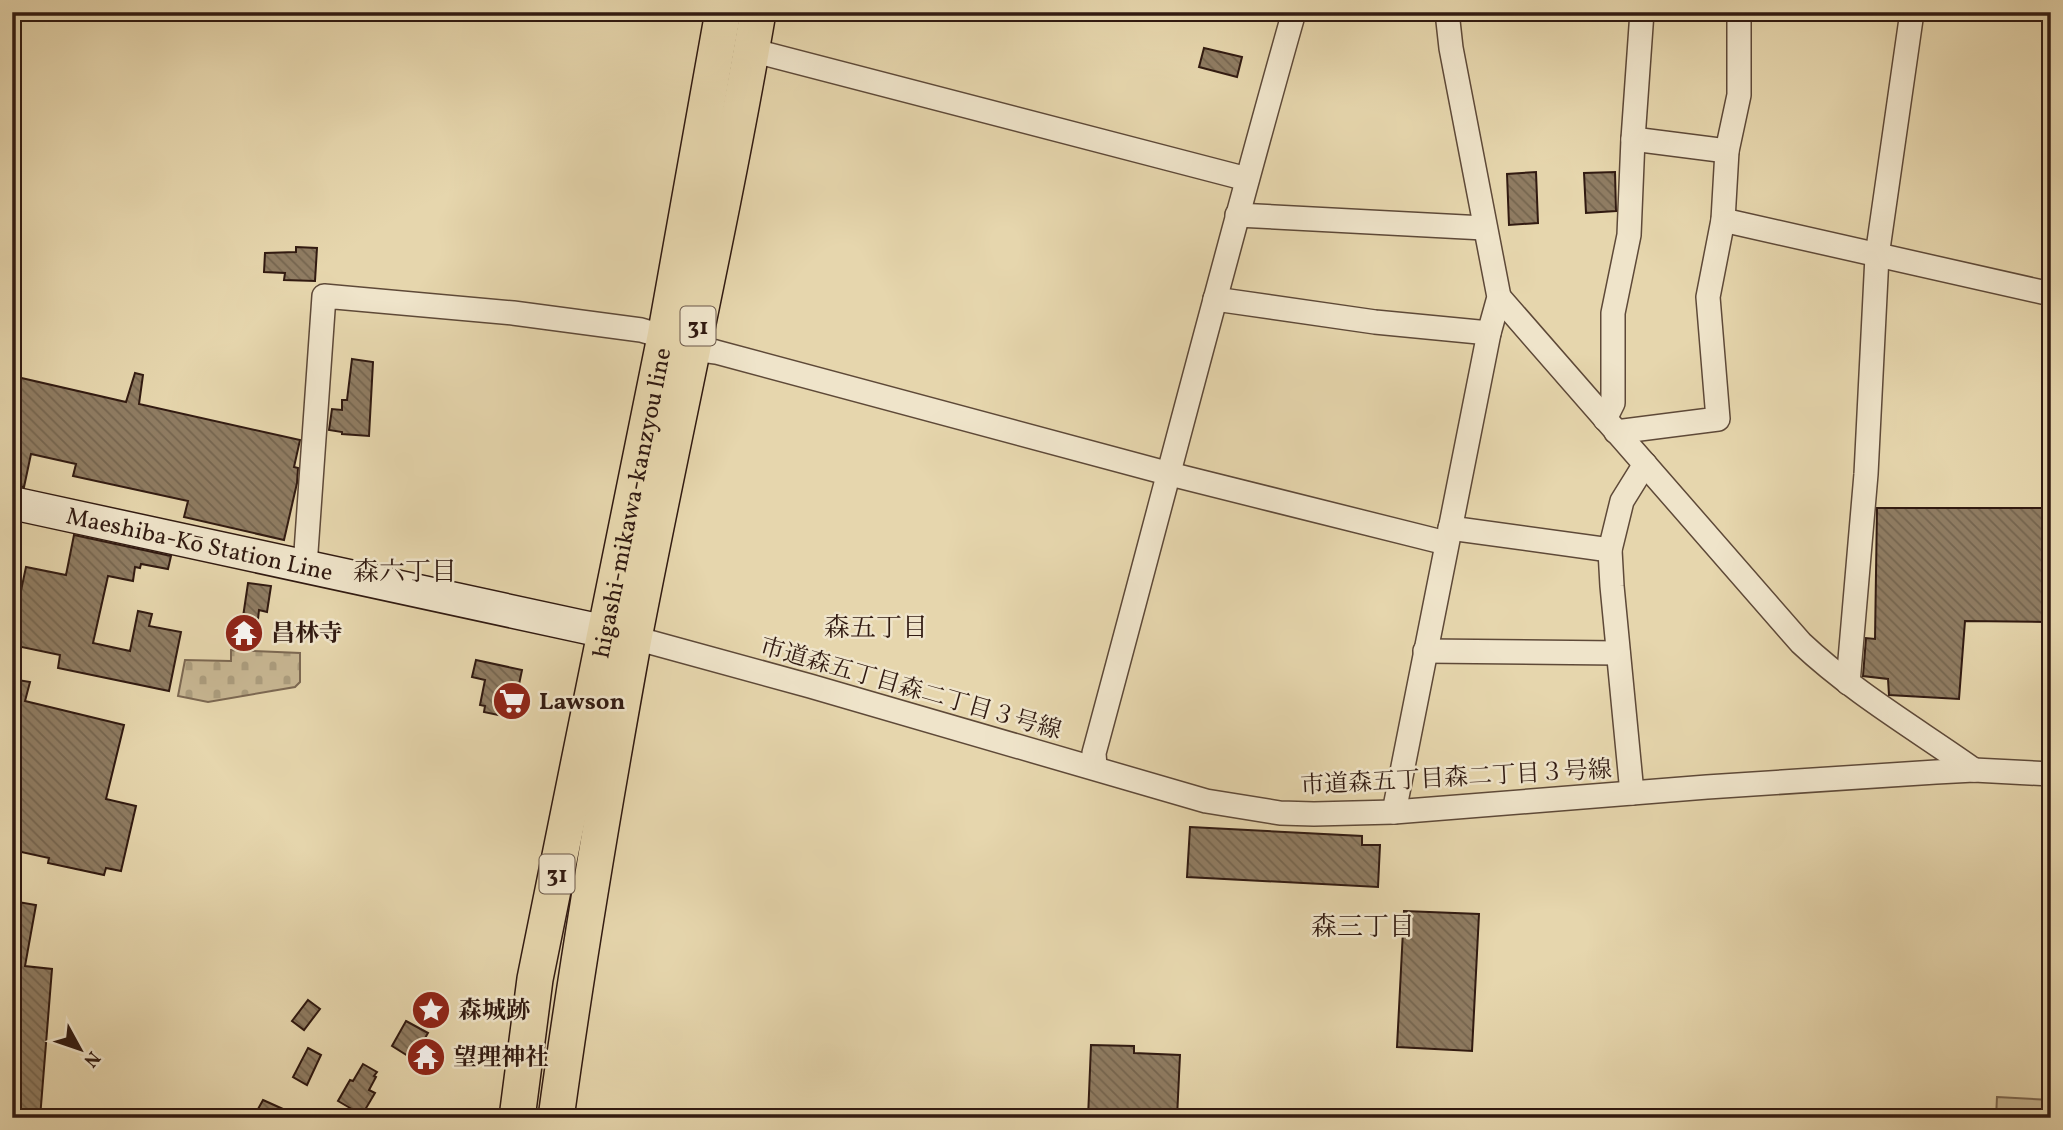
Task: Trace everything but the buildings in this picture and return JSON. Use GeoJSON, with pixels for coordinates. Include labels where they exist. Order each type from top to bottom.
{"type":"FeatureCollection","features":[{"type":"Feature","properties":{"kind":"main road","name":"higashi-mikawa-kanzyou line"},"geometry":{"type":"LineString","coordinates":[[679,343],[723,12]]}},
{"type":"Feature","properties":{"kind":"main road","name":"higashi-mikawa-kanzyou line"},"geometry":{"type":"LineString","coordinates":[[517,1118],[535,979],[620,635],[679,343],[758,12]]}},
{"type":"Feature","properties":{"kind":"main road","name":"Maeshiba-Kō Station Line"},"geometry":{"type":"LineString","coordinates":[[12,503],[620,635]]}},
{"type":"Feature","properties":{"kind":"main road","name":"higashi-mikawa-kanzyou line"},"geometry":{"type":"LineString","coordinates":[[555,1118],[620,635]]}},
{"type":"Feature","properties":{"kind":"street"},"geometry":{"type":"LineString","coordinates":[[1094,767],[1094,753],[1237,215],[1294,12]]}},
{"type":"Feature","properties":{"kind":"street"},"geometry":{"type":"LineString","coordinates":[[1394,812],[1489,334],[1499,297],[1451,48],[1447,12]]}},
{"type":"Feature","properties":{"kind":"street"},"geometry":{"type":"LineString","coordinates":[[1611,425],[1613,313],[1629,235],[1642,12]]}},
{"type":"Feature","properties":{"kind":"street"},"geometry":{"type":"LineString","coordinates":[[1611,425],[1718,419],[1708,297],[1723,220],[1727,151],[1739,95],[1739,12]]}},
{"type":"Feature","properties":{"kind":"street"},"geometry":{"type":"LineString","coordinates":[[1848,683],[1867,474],[1877,256],[1912,12]]}},
{"type":"Feature","properties":{"kind":"street"},"geometry":{"type":"LineString","coordinates":[[751,50],[1247,179]]}},
{"type":"Feature","properties":{"kind":"street"},"geometry":{"type":"LineString","coordinates":[[1633,139],[1727,151]]}},
{"type":"Feature","properties":{"kind":"street"},"geometry":{"type":"LineString","coordinates":[[1237,215],[1485,228]]}},
{"type":"Feature","properties":{"kind":"street"},"geometry":{"type":"LineString","coordinates":[[1723,220],[2051,294]]}},
{"type":"Feature","properties":{"kind":"street"},"geometry":{"type":"LineString","coordinates":[[305,566],[324,296],[513,313],[641,330],[679,343],[1170,474],[1448,536],[1610,550]]}},
{"type":"Feature","properties":{"kind":"street"},"geometry":{"type":"LineString","coordinates":[[1499,297],[1801,643],[1825,666],[1974,771]]}},
{"type":"Feature","properties":{"kind":"street"},"geometry":{"type":"LineString","coordinates":[[1215,299],[1375,322],[1489,334]]}},
{"type":"Feature","properties":{"kind":"street"},"geometry":{"type":"LineString","coordinates":[[1632,793],[1610,550],[1622,501],[1645,464]]}},
{"type":"Feature","properties":{"kind":"street","name":"市道森五丁目森二丁目３号線"},"geometry":{"type":"LineString","coordinates":[[620,635],[1094,767],[1206,801],[1251,810],[1314,814],[1394,812],[1632,793],[1974,771],[2051,774]]}},
{"type":"Feature","properties":{"kind":"street"},"geometry":{"type":"LineString","coordinates":[[1425,651],[1618,653]]}},
{"type":"Feature","properties":{"kind":"green space"},"geometry":{"type":"Polygon","coordinates":[[[231,650],[300,653],[300,682],[295,687],[208,702],[178,696],[185,660],[231,661],[231,650]]]}},
{"type":"Feature","properties":{"kind":"green space"},"geometry":{"type":"Polygon","coordinates":[[[1997,1097],[2051,1100],[2051,1118],[1996,1118],[1997,1097]]]}},
{"type":"Feature","properties":{"kind":"place","name":"昌林寺"},"geometry":{"type":"Point","coordinates":[244,633]}},
{"type":"Feature","properties":{"kind":"place","name":"Lawson"},"geometry":{"type":"Point","coordinates":[512,701]}},
{"type":"Feature","properties":{"kind":"place","name":"森城跡"},"geometry":{"type":"Point","coordinates":[431,1010]}},
{"type":"Feature","properties":{"kind":"place","name":"望理神社"},"geometry":{"type":"Point","coordinates":[426,1057]}},
{"type":"Feature","properties":{"kind":"district","name":"森六丁目"},"geometry":{"type":"Point","coordinates":[405,571]}},
{"type":"Feature","properties":{"kind":"district","name":"森五丁目"},"geometry":{"type":"Point","coordinates":[876,627]}},
{"type":"Feature","properties":{"kind":"district","name":"森三丁目"},"geometry":{"type":"Point","coordinates":[1363,926]}}]}
